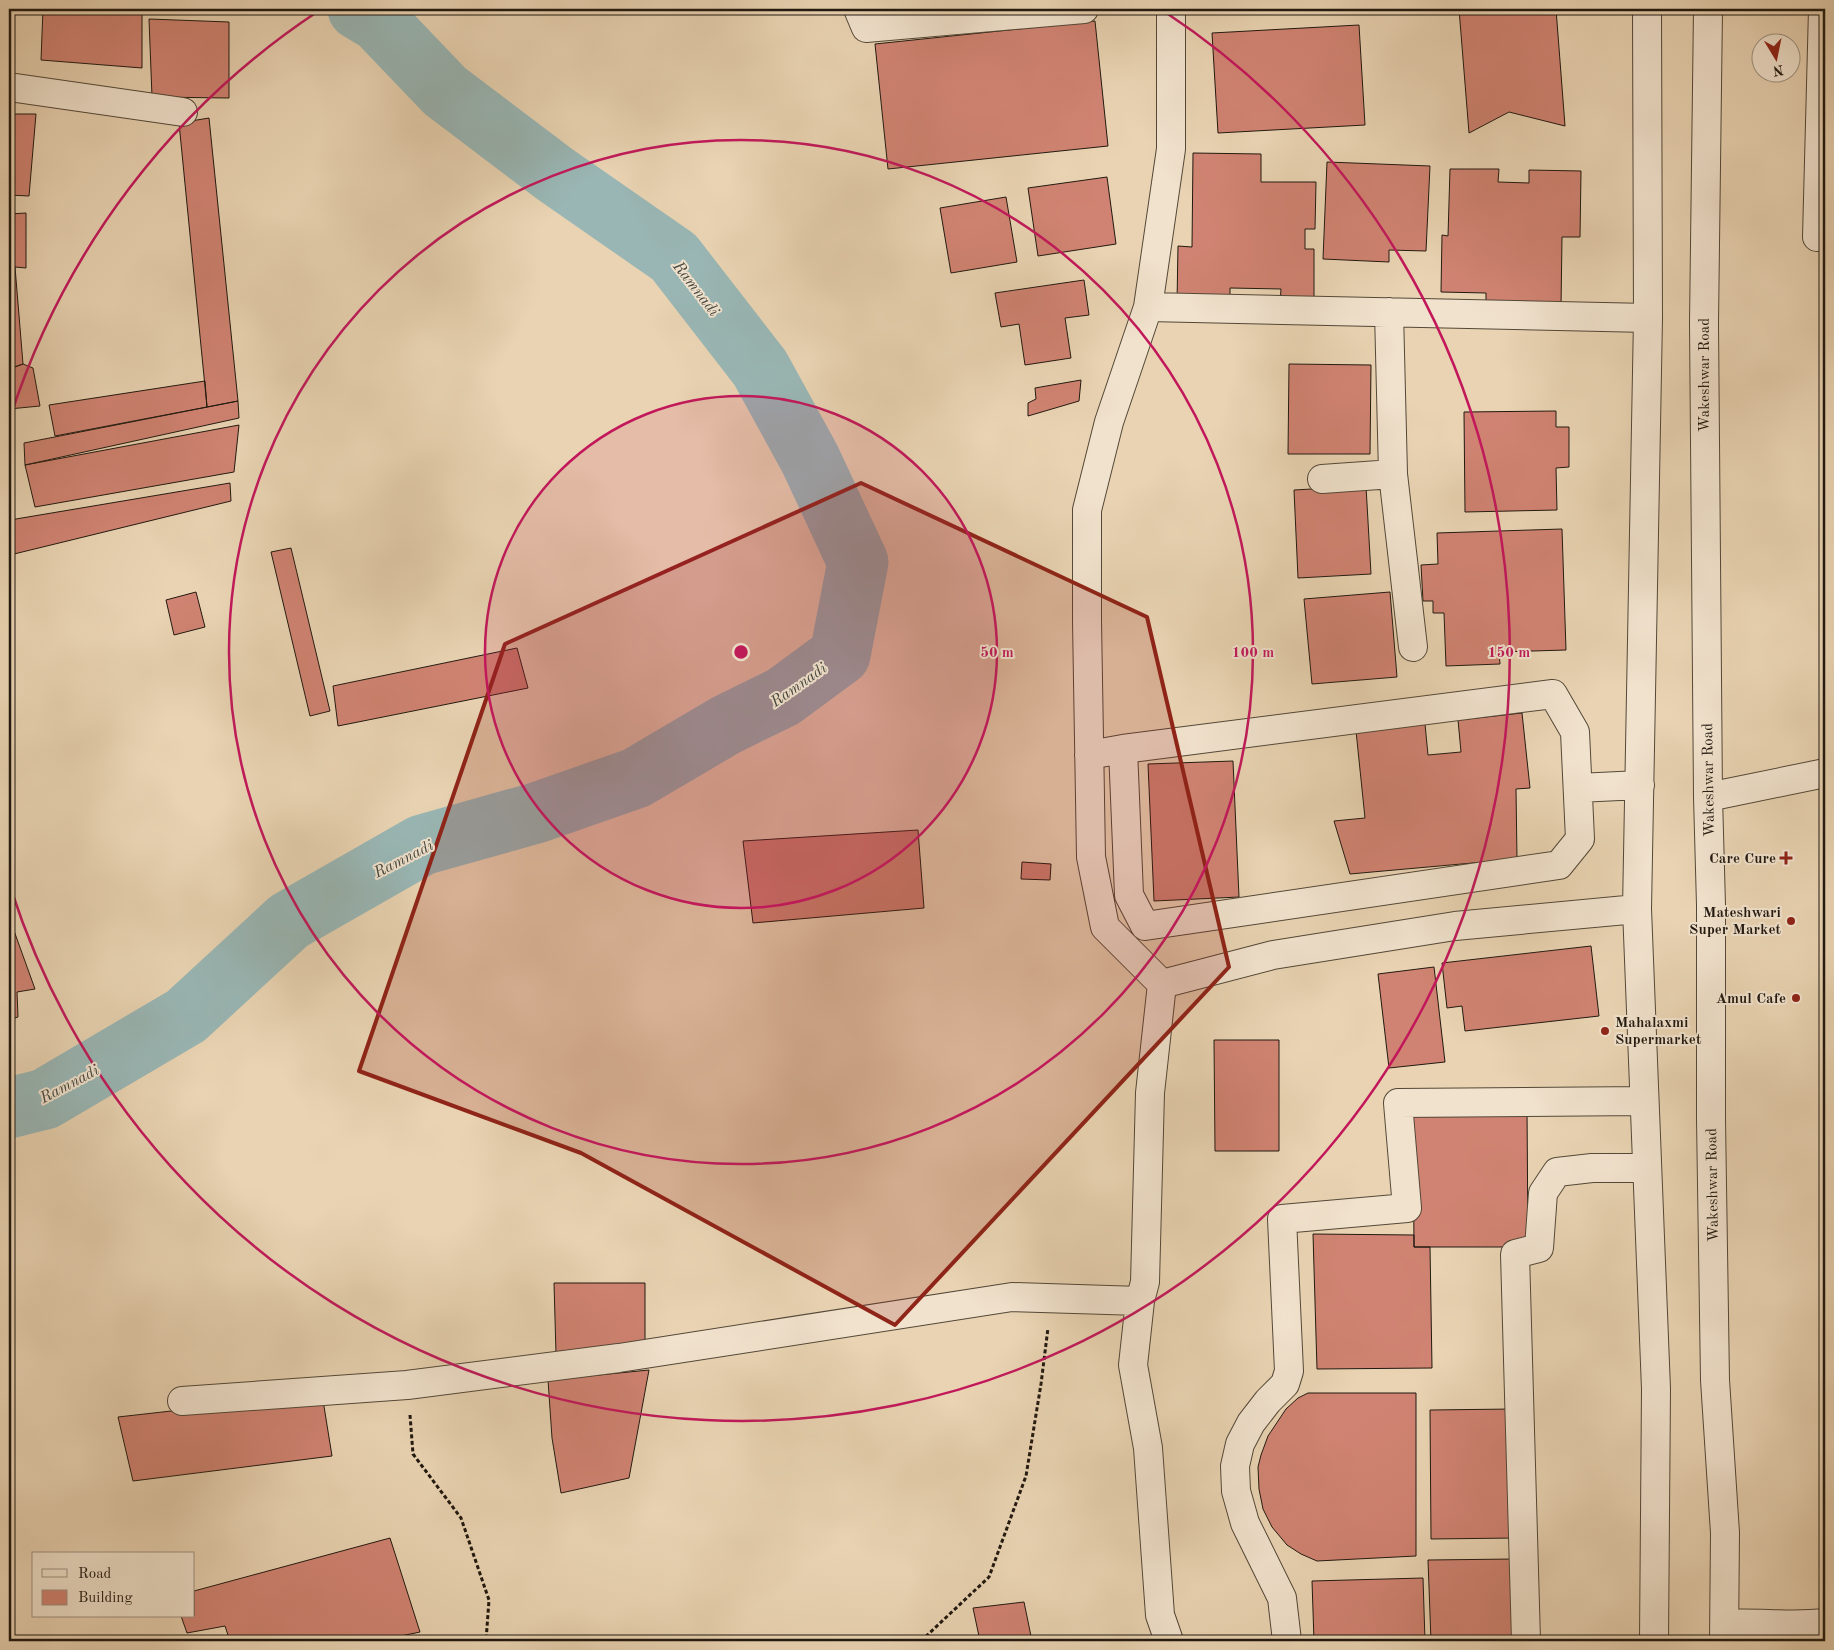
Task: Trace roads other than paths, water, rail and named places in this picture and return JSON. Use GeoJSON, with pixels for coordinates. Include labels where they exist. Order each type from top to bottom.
{"type":"FeatureCollection","features":[{"type":"Feature","properties":{"kind":"street"},"geometry":{"type":"LineString","coordinates":[[858,9],[866,28],[1084,9]]}},
{"type":"Feature","properties":{"kind":"street"},"geometry":{"type":"LineString","coordinates":[[1162,984],[1105,927],[1091,857],[1087,510],[1109,422],[1148,307],[1171,149],[1172,9]]}},
{"type":"Feature","properties":{"kind":"street"},"geometry":{"type":"LineString","coordinates":[[1647,9],[1648,318],[1637,909],[1656,1389],[1654,1641]]}},
{"type":"Feature","properties":{"kind":"street","name":"Wakeshwar Road"},"geometry":{"type":"LineString","coordinates":[[1708,9],[1704,323],[1708,797],[1711,905],[1710,1118],[1715,1370],[1725,1533],[1725,1633]]}},
{"type":"Feature","properties":{"kind":"street"},"geometry":{"type":"LineString","coordinates":[[1817,237],[1823,9]]}},
{"type":"Feature","properties":{"kind":"street"},"geometry":{"type":"LineString","coordinates":[[9,87],[182,112]]}},
{"type":"Feature","properties":{"kind":"street"},"geometry":{"type":"LineString","coordinates":[[1148,307],[1648,318]]}},
{"type":"Feature","properties":{"kind":"street"},"geometry":{"type":"LineString","coordinates":[[1389,312],[1393,474],[1413,647]]}},
{"type":"Feature","properties":{"kind":"street"},"geometry":{"type":"LineString","coordinates":[[1322,479],[1393,474]]}},
{"type":"Feature","properties":{"kind":"street"},"geometry":{"type":"LineString","coordinates":[[1089,755],[1123,748],[1553,694],[1575,732],[1580,840],[1559,865],[1145,926],[1129,895],[1123,748]]}},
{"type":"Feature","properties":{"kind":"street"},"geometry":{"type":"LineString","coordinates":[[1708,797],[1825,773]]}},
{"type":"Feature","properties":{"kind":"street"},"geometry":{"type":"LineString","coordinates":[[1578,788],[1640,785]]}},
{"type":"Feature","properties":{"kind":"street"},"geometry":{"type":"LineString","coordinates":[[1162,984],[1273,955],[1445,928],[1637,909]]}},
{"type":"Feature","properties":{"kind":"street"},"geometry":{"type":"LineString","coordinates":[[1162,984],[1150,1093],[1145,1282],[1140,1301],[1133,1365],[1148,1448],[1160,1615],[1169,1641]]}},
{"type":"Feature","properties":{"kind":"street"},"geometry":{"type":"LineString","coordinates":[[1287,1641],[1282,1598],[1245,1523],[1236,1491],[1235,1466],[1240,1444],[1251,1423],[1268,1401],[1285,1384],[1289,1371],[1282,1219],[1407,1208],[1398,1103],[1644,1101]]}},
{"type":"Feature","properties":{"kind":"street"},"geometry":{"type":"LineString","coordinates":[[1526,1641],[1515,1254],[1539,1248],[1543,1193],[1557,1172],[1592,1168],[1647,1168]]}},
{"type":"Feature","properties":{"kind":"street"},"geometry":{"type":"LineString","coordinates":[[182,1401],[407,1385],[619,1358],[1012,1297],[1140,1301]]}},
{"type":"Feature","properties":{"kind":"street"},"geometry":{"type":"LineString","coordinates":[[1725,1633],[1756,1623],[1808,1625],[1825,1623]]}},
{"type":"Feature","properties":{"kind":"waterway","name":"Ramnadi"},"geometry":{"type":"LineString","coordinates":[[9,1108],[45,1099],[186,1016],[289,921],[422,845],[536,813],[636,778],[726,725],[783,697],[840,655],[858,562],[810,459],[760,368],[674,257],[556,175],[445,91],[378,21],[358,9]]}},
{"type":"Feature","properties":{"kind":"place","name":"Care Cure"},"geometry":{"type":"Point","coordinates":[1786,858]}},
{"type":"Feature","properties":{"kind":"place","name":"Mateshwari Super Market"},"geometry":{"type":"Point","coordinates":[1791,921]}},
{"type":"Feature","properties":{"kind":"place","name":"Amul Cafe"},"geometry":{"type":"Point","coordinates":[1796,998]}},
{"type":"Feature","properties":{"kind":"place","name":"Mahalaxmi Supermarket"},"geometry":{"type":"Point","coordinates":[1605,1031]}}]}
